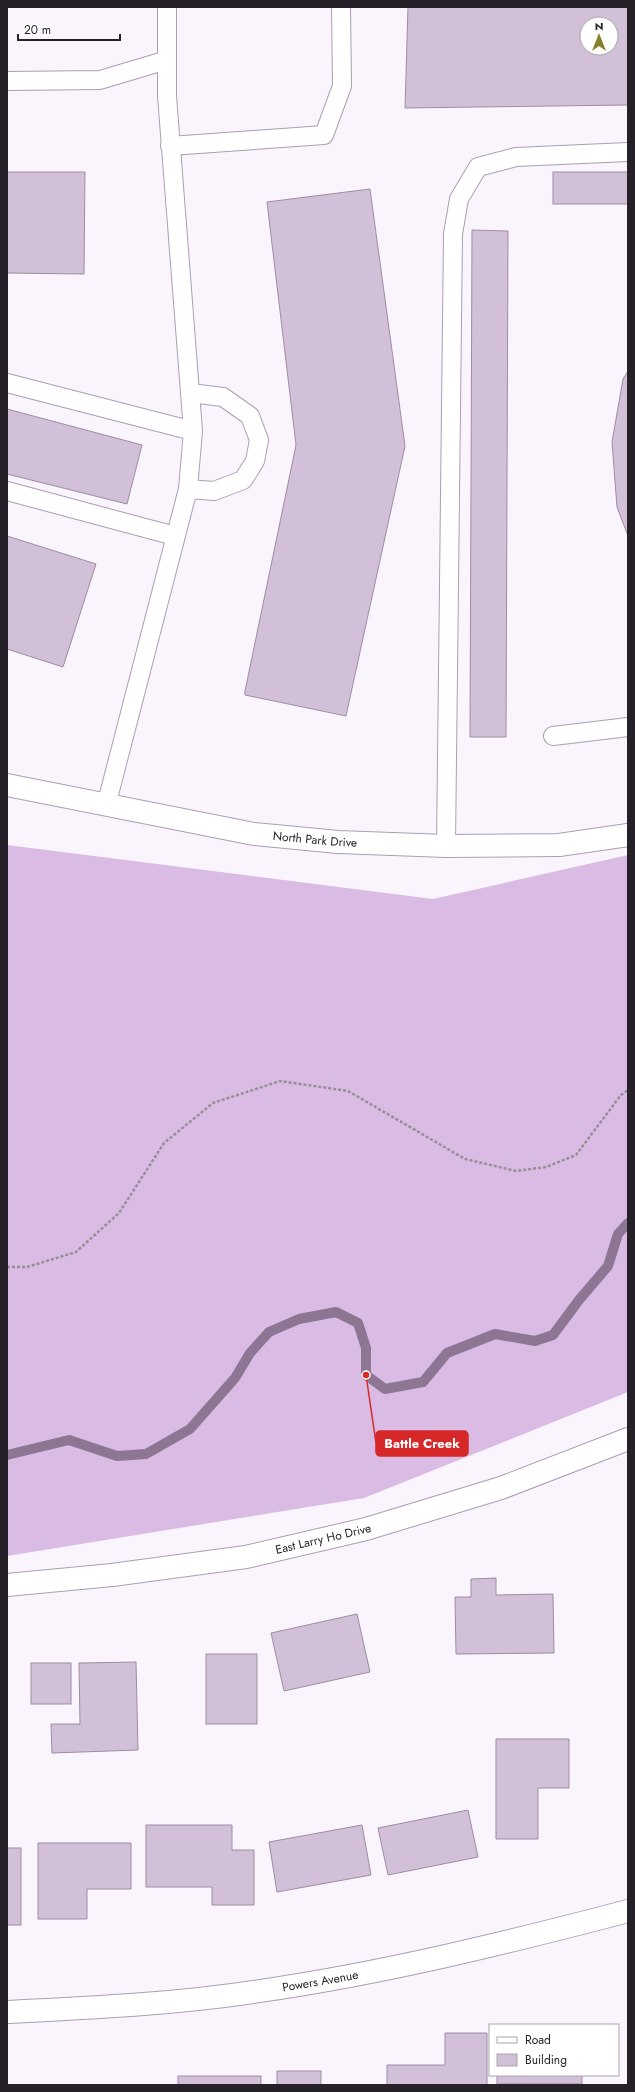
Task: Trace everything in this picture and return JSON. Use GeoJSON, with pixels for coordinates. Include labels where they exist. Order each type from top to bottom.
{"type":"FeatureCollection","features":[{"type":"Feature","properties":{"kind":"street","name":"North Park Drive"},"geometry":{"type":"LineString","coordinates":[[7,784],[106,806],[254,834],[338,842],[446,846],[559,845],[628,835]]}},
{"type":"Feature","properties":{"kind":"street","name":"East Larry Ho Drive"},"geometry":{"type":"LineString","coordinates":[[7,1585],[112,1575],[246,1557],[366,1529],[501,1488],[628,1440]]}},
{"type":"Feature","properties":{"kind":"street","name":"Powers Avenue"},"geometry":{"type":"LineString","coordinates":[[7,2012],[122,2006],[258,1992],[389,1970],[515,1941],[628,1911]]}},
{"type":"Feature","properties":{"kind":"lane"},"geometry":{"type":"LineString","coordinates":[[106,806],[188,489],[193,431],[166,96],[166,7]]}},
{"type":"Feature","properties":{"kind":"lane"},"geometry":{"type":"LineString","coordinates":[[170,146],[324,135],[342,86],[341,7]]}},
{"type":"Feature","properties":{"kind":"lane"},"geometry":{"type":"LineString","coordinates":[[7,80],[100,80],[166,60]]}},
{"type":"Feature","properties":{"kind":"lane"},"geometry":{"type":"LineString","coordinates":[[446,846],[453,234],[459,199],[478,167],[516,157],[628,152]]}},
{"type":"Feature","properties":{"kind":"lane"},"geometry":{"type":"LineString","coordinates":[[7,383],[193,431]]}},
{"type":"Feature","properties":{"kind":"lane"},"geometry":{"type":"LineString","coordinates":[[188,489],[214,491],[243,480],[255,461],[258,440],[250,416],[223,397],[190,392]]}},
{"type":"Feature","properties":{"kind":"lane"},"geometry":{"type":"LineString","coordinates":[[7,491],[175,536]]}},
{"type":"Feature","properties":{"kind":"lane"},"geometry":{"type":"LineString","coordinates":[[553,736],[628,726]]}},
{"type":"Feature","properties":{"kind":"path"},"geometry":{"type":"LineString","coordinates":[[7,1267],[27,1267],[76,1252],[119,1213],[164,1143],[212,1103],[280,1081],[348,1091],[466,1159],[516,1171],[546,1167],[576,1155],[621,1095],[628,1090]]}},
{"type":"Feature","properties":{"kind":"shaded area"},"geometry":{"type":"Polygon","coordinates":[[[7,845],[433,899],[628,855],[628,1392],[364,1498],[7,1556],[7,845]]]}},
{"type":"Feature","properties":{"kind":"building"},"geometry":{"type":"Polygon","coordinates":[[[408,7],[628,7],[628,105],[405,108],[408,7]]]}},
{"type":"Feature","properties":{"kind":"building"},"geometry":{"type":"Polygon","coordinates":[[[7,172],[85,172],[84,274],[7,273],[7,172]]]}},
{"type":"Feature","properties":{"kind":"building"},"geometry":{"type":"Polygon","coordinates":[[[553,172],[628,172],[628,204],[553,204],[553,172]]]}},
{"type":"Feature","properties":{"kind":"building"},"geometry":{"type":"Polygon","coordinates":[[[370,189],[405,446],[346,716],[245,695],[296,445],[267,202],[370,189]]]}},
{"type":"Feature","properties":{"kind":"building"},"geometry":{"type":"Polygon","coordinates":[[[472,230],[508,231],[506,737],[470,737],[472,230]]]}},
{"type":"Feature","properties":{"kind":"building"},"geometry":{"type":"Polygon","coordinates":[[[628,371],[628,536],[617,507],[612,442],[623,379],[628,371]]]}},
{"type":"Feature","properties":{"kind":"building"},"geometry":{"type":"Polygon","coordinates":[[[7,409],[142,445],[127,504],[7,474],[7,409]]]}},
{"type":"Feature","properties":{"kind":"building"},"geometry":{"type":"Polygon","coordinates":[[[7,536],[96,564],[63,667],[7,649],[7,536]]]}},
{"type":"Feature","properties":{"kind":"building"},"geometry":{"type":"Polygon","coordinates":[[[496,1578],[496,1595],[553,1594],[554,1653],[456,1654],[455,1597],[471,1597],[471,1579],[496,1578]]]}},
{"type":"Feature","properties":{"kind":"building"},"geometry":{"type":"Polygon","coordinates":[[[357,1614],[370,1672],[284,1691],[271,1633],[357,1614]]]}},
{"type":"Feature","properties":{"kind":"building"},"geometry":{"type":"Polygon","coordinates":[[[206,1654],[257,1654],[257,1724],[206,1724],[206,1654]]]}},
{"type":"Feature","properties":{"kind":"building"},"geometry":{"type":"Polygon","coordinates":[[[136,1662],[138,1750],[52,1753],[51,1724],[80,1724],[79,1663],[136,1662]]]}},
{"type":"Feature","properties":{"kind":"building"},"geometry":{"type":"Polygon","coordinates":[[[31,1663],[71,1663],[71,1704],[31,1704],[31,1663]]]}},
{"type":"Feature","properties":{"kind":"building"},"geometry":{"type":"Polygon","coordinates":[[[496,1739],[569,1739],[569,1788],[538,1788],[538,1839],[496,1839],[496,1739]]]}},
{"type":"Feature","properties":{"kind":"building"},"geometry":{"type":"Polygon","coordinates":[[[468,1810],[478,1857],[388,1875],[378,1828],[468,1810]]]}},
{"type":"Feature","properties":{"kind":"building"},"geometry":{"type":"Polygon","coordinates":[[[146,1825],[232,1825],[232,1850],[254,1850],[254,1905],[212,1905],[212,1887],[146,1887],[146,1825]]]}},
{"type":"Feature","properties":{"kind":"building"},"geometry":{"type":"Polygon","coordinates":[[[362,1825],[371,1875],[277,1892],[269,1842],[362,1825]]]}},
{"type":"Feature","properties":{"kind":"building"},"geometry":{"type":"Polygon","coordinates":[[[38,1843],[131,1843],[131,1889],[87,1889],[87,1919],[38,1919],[38,1843]]]}},
{"type":"Feature","properties":{"kind":"building"},"geometry":{"type":"Polygon","coordinates":[[[7,1848],[21,1848],[21,1925],[7,1925],[7,1848]]]}},
{"type":"Feature","properties":{"kind":"building"},"geometry":{"type":"Polygon","coordinates":[[[445,2033],[487,2033],[487,2085],[387,2085],[387,2065],[445,2065],[445,2033]]]}},
{"type":"Feature","properties":{"kind":"building"},"geometry":{"type":"Polygon","coordinates":[[[277,2071],[321,2071],[321,2085],[277,2085],[277,2071]]]}},
{"type":"Feature","properties":{"kind":"building"},"geometry":{"type":"Polygon","coordinates":[[[178,2076],[261,2076],[261,2085],[178,2085],[178,2076]]]}},
{"type":"Feature","properties":{"kind":"building"},"geometry":{"type":"Polygon","coordinates":[[[497,2076],[582,2076],[582,2084],[497,2084],[497,2076]]]}},
{"type":"Feature","properties":{"kind":"waterway"},"geometry":{"type":"LineString","coordinates":[[7,1455],[69,1440],[117,1456],[146,1454],[190,1429],[235,1378],[250,1353],[269,1332],[299,1319],[336,1312],[358,1323],[366,1348],[366,1375],[385,1389],[423,1382],[447,1353],[495,1334],[535,1341],[553,1335],[579,1300],[608,1266],[618,1234],[628,1223]]}},
{"type":"Feature","properties":{"kind":"place","name":"Battle Creek"},"geometry":{"type":"Point","coordinates":[366,1375]}}]}
